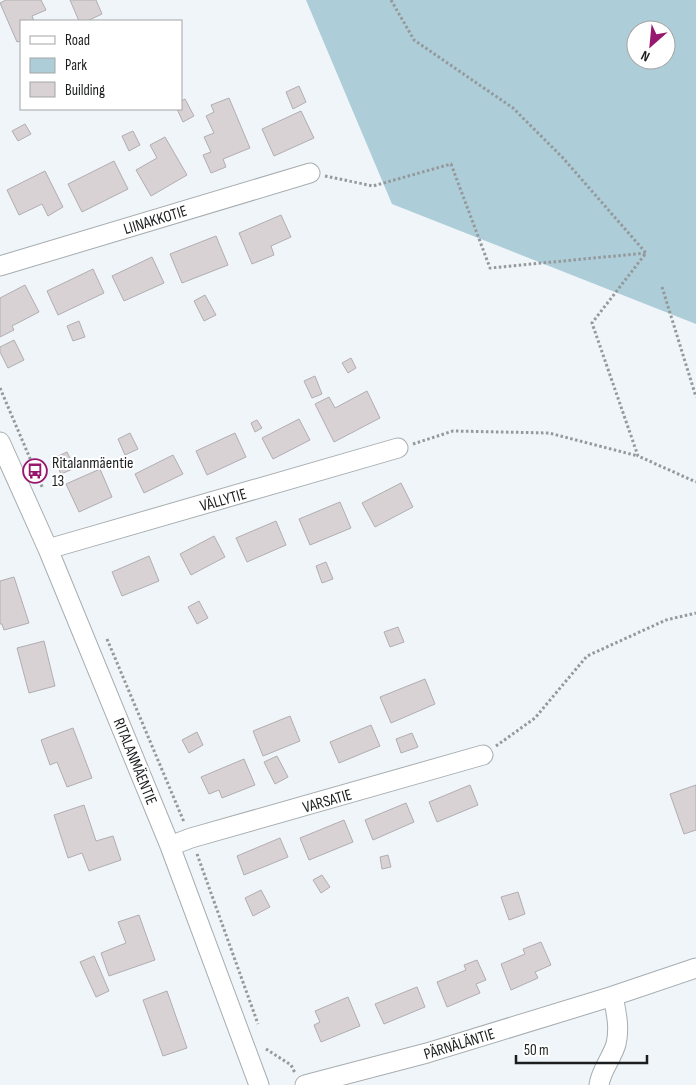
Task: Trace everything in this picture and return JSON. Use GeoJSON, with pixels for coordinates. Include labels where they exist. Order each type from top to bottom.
{"type":"FeatureCollection","features":[{"type":"Feature","properties":{"kind":"street","name":"LIINAKKOTIE"},"geometry":{"type":"LineString","coordinates":[[0,266],[310,173]]}},
{"type":"Feature","properties":{"kind":"street","name":"RITALANMÄENTIE"},"geometry":{"type":"LineString","coordinates":[[0,442],[48,549],[170,846],[259,1085]]}},
{"type":"Feature","properties":{"kind":"street","name":"VÄLLYTIE"},"geometry":{"type":"LineString","coordinates":[[48,549],[398,448]]}},
{"type":"Feature","properties":{"kind":"street","name":"VARSATIE"},"geometry":{"type":"LineString","coordinates":[[170,846],[191,838],[483,755]]}},
{"type":"Feature","properties":{"kind":"street","name":"PÄRNÄLÄNTIE"},"geometry":{"type":"LineString","coordinates":[[305,1085],[427,1053],[613,996],[696,968]]}},
{"type":"Feature","properties":{"kind":"street"},"geometry":{"type":"LineString","coordinates":[[599,1085],[600,1077],[616,1045],[618,1022],[613,996]]}},
{"type":"Feature","properties":{"kind":"path"},"geometry":{"type":"LineString","coordinates":[[391,0],[414,40],[513,108],[563,158],[646,253]]}},
{"type":"Feature","properties":{"kind":"path"},"geometry":{"type":"LineString","coordinates":[[310,173],[373,186],[451,164],[490,268],[646,253]]}},
{"type":"Feature","properties":{"kind":"path"},"geometry":{"type":"LineString","coordinates":[[638,456],[592,323],[646,253]]}},
{"type":"Feature","properties":{"kind":"path"},"geometry":{"type":"LineString","coordinates":[[662,287],[696,397]]}},
{"type":"Feature","properties":{"kind":"path"},"geometry":{"type":"LineString","coordinates":[[398,448],[453,432],[550,433],[638,456],[696,482]]}},
{"type":"Feature","properties":{"kind":"path"},"geometry":{"type":"LineString","coordinates":[[483,755],[535,718],[587,656],[666,620],[696,613]]}},
{"type":"Feature","properties":{"kind":"green space"},"geometry":{"type":"Polygon","coordinates":[[[306,0],[696,0],[696,324],[392,204],[306,0]]]}},
{"type":"Feature","properties":{"kind":"building"},"geometry":{"type":"Polygon","coordinates":[[[6,0],[41,0],[46,10],[32,16],[34,20],[20,20],[20,41],[17,42],[0,3],[6,0]]]}},
{"type":"Feature","properties":{"kind":"building"},"geometry":{"type":"Polygon","coordinates":[[[70,0],[96,0],[102,14],[89,20],[79,20],[70,0]]]}},
{"type":"Feature","properties":{"kind":"building"},"geometry":{"type":"Polygon","coordinates":[[[299,86],[306,102],[293,109],[286,92],[299,86]]]}},
{"type":"Feature","properties":{"kind":"building"},"geometry":{"type":"Polygon","coordinates":[[[229,98],[250,148],[223,159],[226,167],[211,173],[203,155],[211,152],[204,137],[214,133],[206,116],[214,112],[211,105],[229,98]]]}},
{"type":"Feature","properties":{"kind":"building"},"geometry":{"type":"Polygon","coordinates":[[[185,99],[194,116],[183,122],[177,110],[182,110],[182,100],[185,99]]]}},
{"type":"Feature","properties":{"kind":"building"},"geometry":{"type":"Polygon","coordinates":[[[301,111],[314,138],[274,156],[262,129],[301,111]]]}},
{"type":"Feature","properties":{"kind":"building"},"geometry":{"type":"Polygon","coordinates":[[[25,124],[31,134],[18,141],[12,131],[25,124]]]}},
{"type":"Feature","properties":{"kind":"building"},"geometry":{"type":"Polygon","coordinates":[[[133,131],[140,145],[129,151],[122,136],[133,131]]]}},
{"type":"Feature","properties":{"kind":"building"},"geometry":{"type":"Polygon","coordinates":[[[165,137],[187,175],[151,196],[136,170],[157,158],[150,145],[165,137]]]}},
{"type":"Feature","properties":{"kind":"building"},"geometry":{"type":"Polygon","coordinates":[[[114,161],[128,189],[82,212],[68,184],[114,161]]]}},
{"type":"Feature","properties":{"kind":"building"},"geometry":{"type":"Polygon","coordinates":[[[45,171],[63,207],[48,216],[42,204],[19,215],[7,190],[45,171]]]}},
{"type":"Feature","properties":{"kind":"building"},"geometry":{"type":"Polygon","coordinates":[[[281,215],[291,237],[271,246],[274,255],[252,264],[239,233],[281,215]]]}},
{"type":"Feature","properties":{"kind":"building"},"geometry":{"type":"Polygon","coordinates":[[[216,236],[228,265],[182,283],[170,254],[216,236]]]}},
{"type":"Feature","properties":{"kind":"building"},"geometry":{"type":"Polygon","coordinates":[[[152,257],[164,283],[124,301],[112,276],[152,257]]]}},
{"type":"Feature","properties":{"kind":"building"},"geometry":{"type":"Polygon","coordinates":[[[93,269],[104,293],[58,315],[47,291],[93,269]]]}},
{"type":"Feature","properties":{"kind":"building"},"geometry":{"type":"Polygon","coordinates":[[[25,285],[39,312],[12,326],[14,330],[0,337],[0,298],[25,285]]]}},
{"type":"Feature","properties":{"kind":"building"},"geometry":{"type":"Polygon","coordinates":[[[205,295],[216,315],[204,321],[194,301],[205,295]]]}},
{"type":"Feature","properties":{"kind":"building"},"geometry":{"type":"Polygon","coordinates":[[[79,321],[85,337],[73,341],[67,326],[79,321]]]}},
{"type":"Feature","properties":{"kind":"building"},"geometry":{"type":"Polygon","coordinates":[[[14,340],[24,360],[8,368],[0,352],[0,347],[14,340]]]}},
{"type":"Feature","properties":{"kind":"building"},"geometry":{"type":"Polygon","coordinates":[[[351,358],[356,368],[348,373],[342,363],[351,358]]]}},
{"type":"Feature","properties":{"kind":"building"},"geometry":{"type":"Polygon","coordinates":[[[315,376],[322,394],[312,398],[304,381],[315,376]]]}},
{"type":"Feature","properties":{"kind":"building"},"geometry":{"type":"Polygon","coordinates":[[[367,391],[380,418],[334,442],[315,404],[329,397],[335,408],[367,391]]]}},
{"type":"Feature","properties":{"kind":"building"},"geometry":{"type":"Polygon","coordinates":[[[299,419],[310,440],[273,459],[262,438],[299,419]]]}},
{"type":"Feature","properties":{"kind":"building"},"geometry":{"type":"Polygon","coordinates":[[[257,420],[262,428],[255,432],[251,423],[257,420]]]}},
{"type":"Feature","properties":{"kind":"building"},"geometry":{"type":"Polygon","coordinates":[[[130,433],[138,449],[125,455],[118,439],[130,433]]]}},
{"type":"Feature","properties":{"kind":"building"},"geometry":{"type":"Polygon","coordinates":[[[235,433],[246,457],[207,475],[196,451],[235,433]]]}},
{"type":"Feature","properties":{"kind":"building"},"geometry":{"type":"Polygon","coordinates":[[[67,452],[75,468],[61,474],[54,458],[67,452]]]}},
{"type":"Feature","properties":{"kind":"building"},"geometry":{"type":"Polygon","coordinates":[[[173,455],[183,474],[144,493],[135,474],[173,455]]]}},
{"type":"Feature","properties":{"kind":"building"},"geometry":{"type":"Polygon","coordinates":[[[100,469],[112,497],[79,512],[66,484],[100,469]]]}},
{"type":"Feature","properties":{"kind":"building"},"geometry":{"type":"Polygon","coordinates":[[[401,483],[413,507],[375,527],[362,503],[401,483]]]}},
{"type":"Feature","properties":{"kind":"building"},"geometry":{"type":"Polygon","coordinates":[[[340,502],[351,528],[310,545],[299,519],[340,502]]]}},
{"type":"Feature","properties":{"kind":"building"},"geometry":{"type":"Polygon","coordinates":[[[276,521],[286,545],[247,562],[236,538],[276,521]]]}},
{"type":"Feature","properties":{"kind":"building"},"geometry":{"type":"Polygon","coordinates":[[[214,536],[225,557],[191,575],[180,554],[214,536]]]}},
{"type":"Feature","properties":{"kind":"building"},"geometry":{"type":"Polygon","coordinates":[[[149,556],[159,581],[122,596],[112,572],[149,556]]]}},
{"type":"Feature","properties":{"kind":"building"},"geometry":{"type":"Polygon","coordinates":[[[326,562],[333,579],[322,583],[316,566],[326,562]]]}},
{"type":"Feature","properties":{"kind":"building"},"geometry":{"type":"Polygon","coordinates":[[[14,577],[29,623],[4,630],[2,624],[0,624],[0,581],[14,577]]]}},
{"type":"Feature","properties":{"kind":"building"},"geometry":{"type":"Polygon","coordinates":[[[199,601],[208,618],[197,624],[188,607],[199,601]]]}},
{"type":"Feature","properties":{"kind":"building"},"geometry":{"type":"Polygon","coordinates":[[[398,627],[404,642],[390,647],[384,632],[398,627]]]}},
{"type":"Feature","properties":{"kind":"building"},"geometry":{"type":"Polygon","coordinates":[[[44,641],[55,686],[29,693],[17,648],[44,641]]]}},
{"type":"Feature","properties":{"kind":"building"},"geometry":{"type":"Polygon","coordinates":[[[425,679],[435,704],[391,723],[380,697],[425,679]]]}},
{"type":"Feature","properties":{"kind":"building"},"geometry":{"type":"Polygon","coordinates":[[[290,716],[300,741],[263,756],[253,731],[290,716]]]}},
{"type":"Feature","properties":{"kind":"building"},"geometry":{"type":"Polygon","coordinates":[[[371,725],[380,746],[339,763],[330,742],[371,725]]]}},
{"type":"Feature","properties":{"kind":"building"},"geometry":{"type":"Polygon","coordinates":[[[73,728],[92,778],[67,787],[57,762],[50,765],[41,740],[73,728]]]}},
{"type":"Feature","properties":{"kind":"building"},"geometry":{"type":"Polygon","coordinates":[[[197,732],[203,745],[189,753],[182,740],[197,732]]]}},
{"type":"Feature","properties":{"kind":"building"},"geometry":{"type":"Polygon","coordinates":[[[412,733],[418,747],[401,753],[396,739],[412,733]]]}},
{"type":"Feature","properties":{"kind":"building"},"geometry":{"type":"Polygon","coordinates":[[[277,756],[288,777],[275,784],[264,762],[277,756]]]}},
{"type":"Feature","properties":{"kind":"building"},"geometry":{"type":"Polygon","coordinates":[[[244,759],[255,785],[222,798],[219,790],[209,794],[201,777],[244,759]]]}},
{"type":"Feature","properties":{"kind":"building"},"geometry":{"type":"Polygon","coordinates":[[[470,785],[478,805],[437,822],[429,802],[470,785]]]}},
{"type":"Feature","properties":{"kind":"building"},"geometry":{"type":"Polygon","coordinates":[[[696,785],[696,830],[684,834],[670,794],[696,785]]]}},
{"type":"Feature","properties":{"kind":"building"},"geometry":{"type":"Polygon","coordinates":[[[406,803],[414,822],[373,840],[365,820],[406,803]]]}},
{"type":"Feature","properties":{"kind":"building"},"geometry":{"type":"Polygon","coordinates":[[[84,805],[96,841],[113,836],[121,860],[89,871],[82,853],[68,858],[54,815],[84,805]]]}},
{"type":"Feature","properties":{"kind":"building"},"geometry":{"type":"Polygon","coordinates":[[[344,820],[353,842],[309,860],[300,838],[344,820]]]}},
{"type":"Feature","properties":{"kind":"building"},"geometry":{"type":"Polygon","coordinates":[[[280,838],[288,857],[244,875],[237,856],[280,838]]]}},
{"type":"Feature","properties":{"kind":"building"},"geometry":{"type":"Polygon","coordinates":[[[388,855],[391,867],[382,869],[380,857],[388,855]]]}},
{"type":"Feature","properties":{"kind":"building"},"geometry":{"type":"Polygon","coordinates":[[[322,875],[330,887],[321,893],[313,880],[322,875]]]}},
{"type":"Feature","properties":{"kind":"building"},"geometry":{"type":"Polygon","coordinates":[[[261,890],[270,907],[253,916],[245,898],[261,890]]]}},
{"type":"Feature","properties":{"kind":"building"},"geometry":{"type":"Polygon","coordinates":[[[518,892],[525,914],[509,920],[501,897],[518,892]]]}},
{"type":"Feature","properties":{"kind":"building"},"geometry":{"type":"Polygon","coordinates":[[[139,915],[155,960],[109,976],[101,953],[126,943],[118,922],[139,915]]]}},
{"type":"Feature","properties":{"kind":"building"},"geometry":{"type":"Polygon","coordinates":[[[541,942],[551,965],[535,972],[538,978],[511,990],[501,964],[525,954],[523,949],[541,942]]]}},
{"type":"Feature","properties":{"kind":"building"},"geometry":{"type":"Polygon","coordinates":[[[94,956],[109,991],[96,997],[80,962],[94,956]]]}},
{"type":"Feature","properties":{"kind":"building"},"geometry":{"type":"Polygon","coordinates":[[[477,960],[486,980],[476,984],[480,993],[447,1007],[437,982],[466,970],[464,965],[477,960]]]}},
{"type":"Feature","properties":{"kind":"building"},"geometry":{"type":"Polygon","coordinates":[[[417,987],[425,1007],[384,1024],[375,1004],[417,987]]]}},
{"type":"Feature","properties":{"kind":"building"},"geometry":{"type":"Polygon","coordinates":[[[167,991],[187,1048],[163,1056],[143,1000],[167,991]]]}},
{"type":"Feature","properties":{"kind":"building"},"geometry":{"type":"Polygon","coordinates":[[[348,997],[360,1026],[321,1042],[314,1025],[320,1022],[315,1011],[348,997]]]}},
{"type":"Feature","properties":{"kind":"place","name":"Ritalanmäentie 13"},"geometry":{"type":"Point","coordinates":[35,471]}}]}
